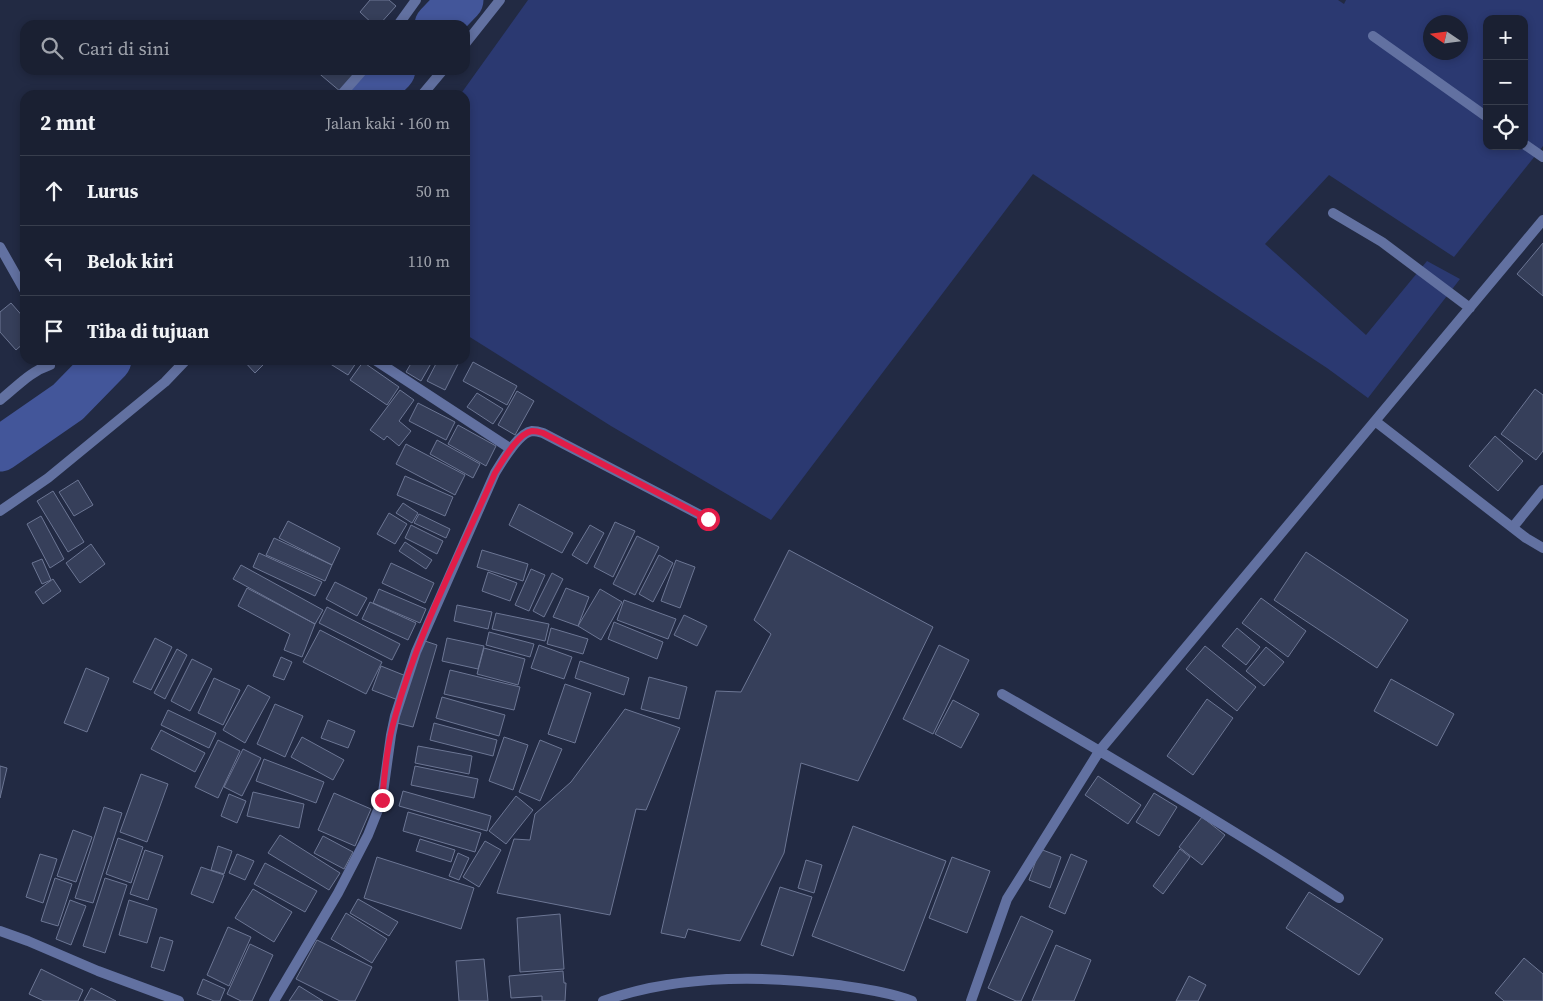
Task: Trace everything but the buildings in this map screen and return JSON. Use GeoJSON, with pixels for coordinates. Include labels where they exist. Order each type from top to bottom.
{"type":"FeatureCollection","features":[{"type":"Feature","properties":{"kind":"street"},"geometry":{"type":"LineString","coordinates":[[402,20],[416,0]]}},
{"type":"Feature","properties":{"kind":"street"},"geometry":{"type":"LineString","coordinates":[[470,38],[500,0]]}},
{"type":"Feature","properties":{"kind":"street"},"geometry":{"type":"LineString","coordinates":[[1373,36],[1483,114]]}},
{"type":"Feature","properties":{"kind":"street"},"geometry":{"type":"LineString","coordinates":[[345,90],[359,75]]}},
{"type":"Feature","properties":{"kind":"street"},"geometry":{"type":"LineString","coordinates":[[426,90],[439,75]]}},
{"type":"Feature","properties":{"kind":"street"},"geometry":{"type":"LineString","coordinates":[[1528,147],[1543,157]]}},
{"type":"Feature","properties":{"kind":"street"},"geometry":{"type":"LineString","coordinates":[[1333,213],[1382,242],[1470,308]]}},
{"type":"Feature","properties":{"kind":"street"},"geometry":{"type":"LineString","coordinates":[[971,1001],[1007,899],[1100,750],[1543,220]]}},
{"type":"Feature","properties":{"kind":"street"},"geometry":{"type":"LineString","coordinates":[[0,247],[20,281]]}},
{"type":"Feature","properties":{"kind":"street"},"geometry":{"type":"LineString","coordinates":[[0,400],[28,376],[46,365]]}},
{"type":"Feature","properties":{"kind":"street"},"geometry":{"type":"LineString","coordinates":[[0,511],[48,478],[165,382],[181,365]]}},
{"type":"Feature","properties":{"kind":"street"},"geometry":{"type":"LineString","coordinates":[[383,365],[511,448]]}},
{"type":"Feature","properties":{"kind":"street"},"geometry":{"type":"LineString","coordinates":[[1375,421],[1543,548]]}},
{"type":"Feature","properties":{"kind":"street"},"geometry":{"type":"LineString","coordinates":[[274,1001],[338,893],[368,835],[382,800],[390,736],[416,652],[495,473],[511,448],[526,433],[532,431],[543,433],[708,519]]}},
{"type":"Feature","properties":{"kind":"street"},"geometry":{"type":"LineString","coordinates":[[1513,527],[1543,490]]}},
{"type":"Feature","properties":{"kind":"street"},"geometry":{"type":"LineString","coordinates":[[1002,694],[1100,750],[1339,898]]}},
{"type":"Feature","properties":{"kind":"street"},"geometry":{"type":"LineString","coordinates":[[0,931],[98,971],[180,1001]]}},
{"type":"Feature","properties":{"kind":"street"},"geometry":{"type":"LineString","coordinates":[[603,1001],[628,992],[711,980],[771,979],[875,990],[912,1001]]}},
{"type":"Feature","properties":{"kind":"shaded area"},"geometry":{"type":"Polygon","coordinates":[[[528,0],[1338,0],[1344,4],[1346,0],[1543,0],[1543,146],[1454,257],[1329,175],[1265,244],[1366,335],[1427,261],[1460,279],[1368,398],[1327,368],[1033,174],[771,520],[611,426],[470,337],[470,90],[464,90],[528,0]]]}},
{"type":"Feature","properties":{"kind":"waterway"},"geometry":{"type":"LineString","coordinates":[[442,20],[461,0]]}},
{"type":"Feature","properties":{"kind":"waterway"},"geometry":{"type":"LineString","coordinates":[[373,90],[388,75]]}},
{"type":"Feature","properties":{"kind":"waterway"},"geometry":{"type":"LineString","coordinates":[[0,449],[68,402],[104,365]]}},
{"type":"Feature","properties":{"kind":"route"},"geometry":{"type":"LineString","coordinates":[[382,800],[390,736],[416,652],[495,473],[511,448],[526,433],[532,431],[543,433],[708,519]]}}]}
